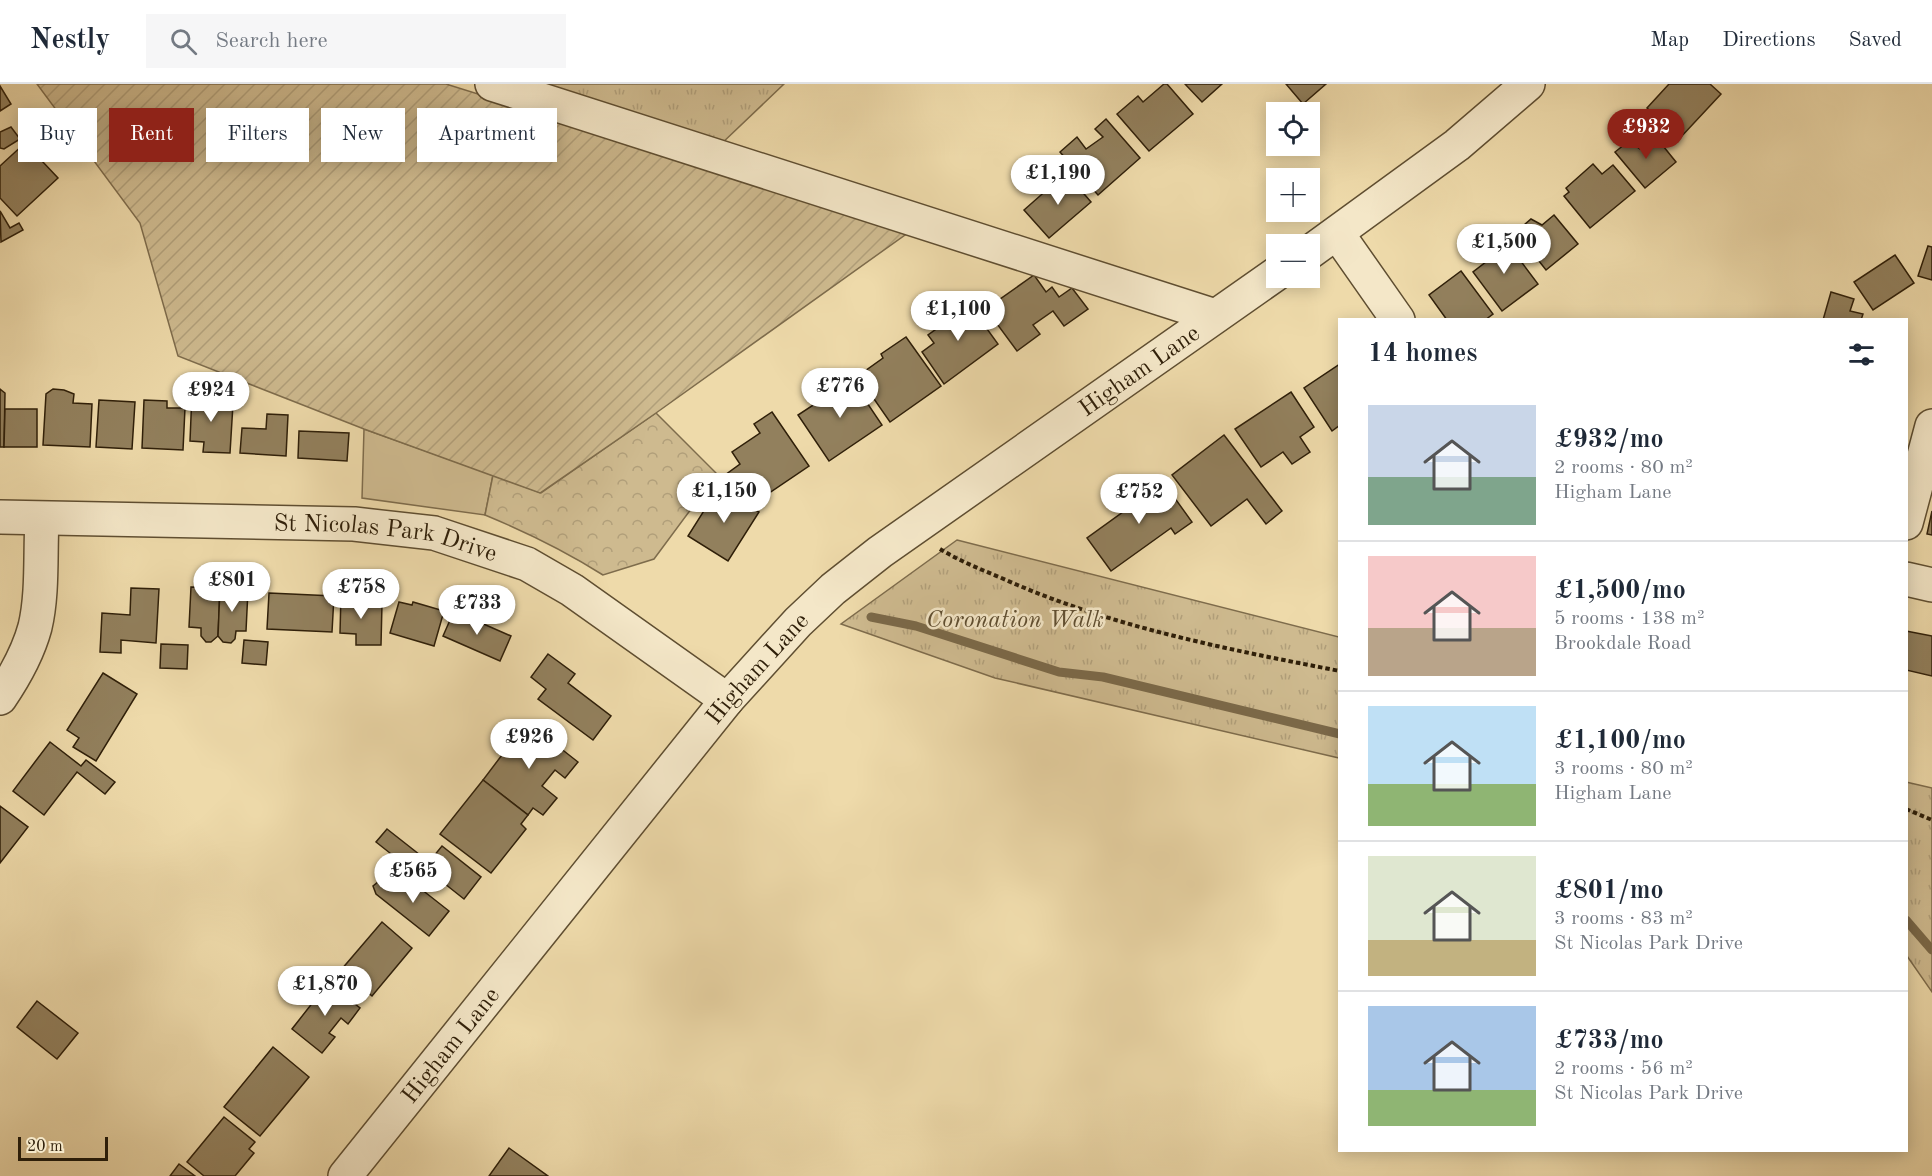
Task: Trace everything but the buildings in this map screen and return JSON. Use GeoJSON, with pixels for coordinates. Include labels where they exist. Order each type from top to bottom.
{"type":"FeatureCollection","features":[{"type":"Feature","properties":{"kind":"street"},"geometry":{"type":"LineString","coordinates":[[492,84],[1215,316]]}},
{"type":"Feature","properties":{"kind":"street"},"geometry":{"type":"LineString","coordinates":[[1320,245],[1457,145],[1528,84]]}},
{"type":"Feature","properties":{"kind":"street"},"geometry":{"type":"LineString","coordinates":[[1337,233],[1397,318]]}},
{"type":"Feature","properties":{"kind":"street","name":"Higham Lane"},"geometry":{"type":"LineString","coordinates":[[345,1176],[727,700],[798,622],[833,589],[912,530],[1266,281]]}},
{"type":"Feature","properties":{"kind":"street"},"geometry":{"type":"LineString","coordinates":[[1908,516],[1932,426]]}},
{"type":"Feature","properties":{"kind":"street","name":"St Nicolas Park Drive"},"geometry":{"type":"LineString","coordinates":[[0,517],[354,524],[434,533],[527,564],[572,591],[727,700]]}},
{"type":"Feature","properties":{"kind":"street"},"geometry":{"type":"LineString","coordinates":[[0,698],[26,652],[35,626],[42,519]]}},
{"type":"Feature","properties":{"kind":"street"},"geometry":{"type":"LineString","coordinates":[[1908,579],[1932,585]]}},
{"type":"Feature","properties":{"kind":"path"},"geometry":{"type":"LineString","coordinates":[[912,530],[956,559],[1050,600],[1114,621],[1338,671]]}},
{"type":"Feature","properties":{"kind":"path"},"geometry":{"type":"LineString","coordinates":[[1908,810],[1932,820]]}},
{"type":"Feature","properties":{"kind":"green space"},"geometry":{"type":"Polygon","coordinates":[[[37,84],[446,84],[523,108],[417,108],[417,162],[557,162],[557,119],[912,230],[540,493],[364,429],[178,356],[140,223],[95,162],[97,162],[97,108],[55,108],[37,84]]]}},
{"type":"Feature","properties":{"kind":"green space"},"geometry":{"type":"Polygon","coordinates":[[[526,84],[784,84],[718,147],[526,84]]]}},
{"type":"Feature","properties":{"kind":"green space"},"geometry":{"type":"Polygon","coordinates":[[[656,413],[717,474],[654,559],[603,575],[545,542],[485,515],[493,475],[541,493],[656,413]]]}},
{"type":"Feature","properties":{"kind":"green space"},"geometry":{"type":"Polygon","coordinates":[[[364,429],[493,475],[485,515],[362,498],[364,429]]]}},
{"type":"Feature","properties":{"kind":"green space","name":"Coronation Walk"},"geometry":{"type":"Polygon","coordinates":[[[957,540],[1338,637],[1338,758],[995,678],[841,624],[957,540]]]}},
{"type":"Feature","properties":{"kind":"green space"},"geometry":{"type":"Polygon","coordinates":[[[1908,782],[1932,788],[1932,992],[1908,957],[1908,782]]]}},
{"type":"Feature","properties":{"kind":"waterway"},"geometry":{"type":"LineString","coordinates":[[871,617],[916,626],[1059,672],[1103,677],[1338,734]]}},
{"type":"Feature","properties":{"kind":"waterway"},"geometry":{"type":"LineString","coordinates":[[1908,922],[1932,950]]}}]}
